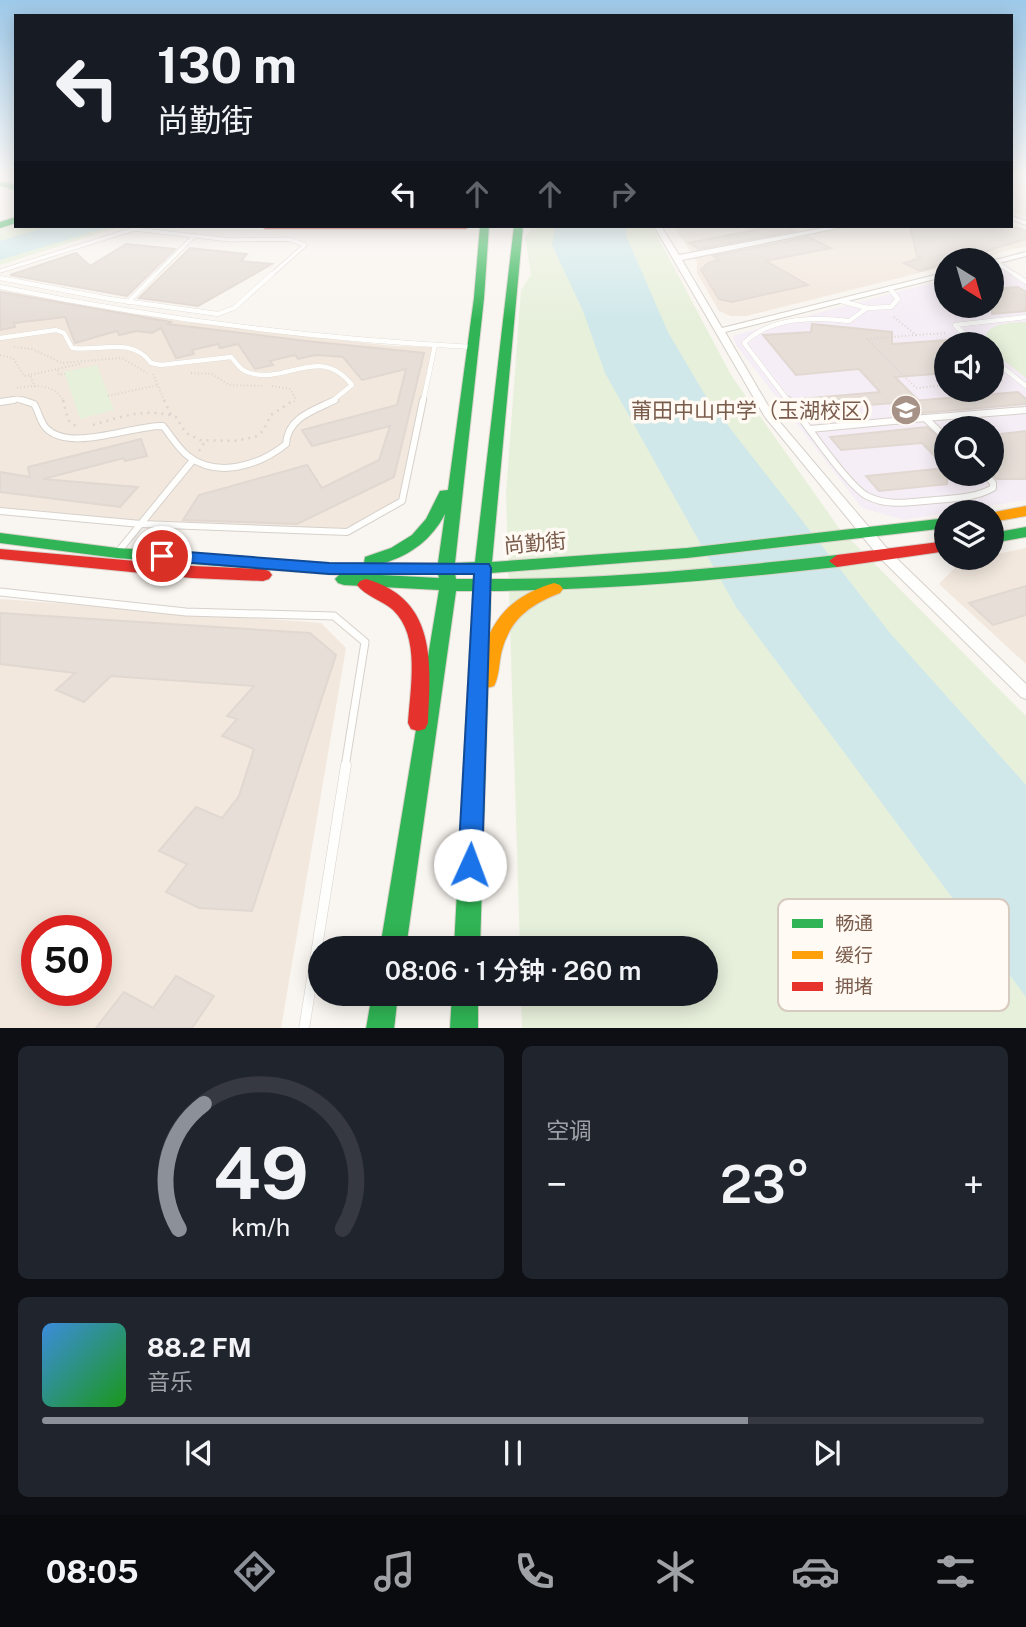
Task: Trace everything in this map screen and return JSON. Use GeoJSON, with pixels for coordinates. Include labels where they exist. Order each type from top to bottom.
{"type":"FeatureCollection","features":[{"type":"Feature","properties":{"kind":"main road"},"geometry":{"type":"LineString","coordinates":[[273,228],[293,233],[369,228]]}},
{"type":"Feature","properties":{"kind":"main road"},"geometry":{"type":"LineString","coordinates":[[395,936],[448,586],[446,568],[484,228]]}},
{"type":"Feature","properties":{"kind":"main road"},"geometry":{"type":"LineString","coordinates":[[468,936],[482,576],[518,228]]}},
{"type":"Feature","properties":{"kind":"main road"},"geometry":{"type":"LineString","coordinates":[[332,574],[408,550],[427,536],[440,513],[460,437]]}},
{"type":"Feature","properties":{"kind":"main road"},"geometry":{"type":"LineString","coordinates":[[1004,515],[1026,511]]}},
{"type":"Feature","properties":{"kind":"main road","name":"尚勤街"},"geometry":{"type":"LineString","coordinates":[[0,538],[117,553],[448,586],[482,576],[934,525]]}},
{"type":"Feature","properties":{"kind":"main road"},"geometry":{"type":"LineString","coordinates":[[1004,536],[1026,532]]}},
{"type":"Feature","properties":{"kind":"main road","name":"尚勤街"},"geometry":{"type":"LineString","coordinates":[[0,554],[192,572],[332,574],[446,568],[482,576],[593,580],[695,575],[847,561],[934,548]]}},
{"type":"Feature","properties":{"kind":"main road"},"geometry":{"type":"LineString","coordinates":[[332,574],[379,588],[412,617],[421,644],[414,812]]}},
{"type":"Feature","properties":{"kind":"main road"},"geometry":{"type":"LineString","coordinates":[[473,810],[487,677],[495,640],[503,619],[532,594],[593,580]]}},
{"type":"Feature","properties":{"kind":"main road"},"geometry":{"type":"LineString","coordinates":[[380,1028],[384,1006]]}},
{"type":"Feature","properties":{"kind":"main road"},"geometry":{"type":"LineString","coordinates":[[464,1028],[465,1006]]}},
{"type":"Feature","properties":{"kind":"street"},"geometry":{"type":"LineString","coordinates":[[659,228],[769,415],[884,555],[1026,693]]}},
{"type":"Feature","properties":{"kind":"street"},"geometry":{"type":"LineString","coordinates":[[678,258],[834,228]]}},
{"type":"Feature","properties":{"kind":"street"},"geometry":{"type":"LineString","coordinates":[[1004,260],[1026,254]]}},
{"type":"Feature","properties":{"kind":"street"},"geometry":{"type":"LineString","coordinates":[[720,331],[934,277]]}},
{"type":"Feature","properties":{"kind":"lane"},"geometry":{"type":"LineString","coordinates":[[166,232],[173,228]]}},
{"type":"Feature","properties":{"kind":"lane"},"geometry":{"type":"LineString","coordinates":[[0,271],[126,230],[231,240],[293,233],[303,242],[304,248],[226,312],[200,314],[0,278]]}},
{"type":"Feature","properties":{"kind":"lane"},"geometry":{"type":"LineString","coordinates":[[128,302],[194,236]]}},
{"type":"Feature","properties":{"kind":"lane"},"geometry":{"type":"LineString","coordinates":[[1004,268],[1026,282]]}},
{"type":"Feature","properties":{"kind":"lane"},"geometry":{"type":"LineString","coordinates":[[0,287],[66,301],[175,318],[394,344],[472,347]]}},
{"type":"Feature","properties":{"kind":"lane"},"geometry":{"type":"LineString","coordinates":[[841,301],[867,308],[891,307],[898,299],[890,289]]}},
{"type":"Feature","properties":{"kind":"lane"},"geometry":{"type":"LineString","coordinates":[[867,308],[849,321],[814,317],[755,332],[744,343],[861,492],[896,505],[980,495],[993,486]]}},
{"type":"Feature","properties":{"kind":"lane"},"geometry":{"type":"LineString","coordinates":[[960,332],[956,328],[958,324],[1026,317]]}},
{"type":"Feature","properties":{"kind":"lane"},"geometry":{"type":"LineString","coordinates":[[0,338],[56,330],[64,333],[72,348],[89,351],[136,347],[145,352],[151,363],[163,366],[221,356],[231,357],[242,370],[249,373],[279,373],[324,365],[341,371],[352,385],[345,396],[298,418],[288,426],[286,444],[276,453],[254,464],[226,468],[193,460],[163,426],[140,425],[75,439],[55,435],[46,429],[38,406],[31,402],[0,402]]}},
{"type":"Feature","properties":{"kind":"lane"},"geometry":{"type":"LineString","coordinates":[[0,511],[141,524],[347,532],[402,501],[435,345]]}},
{"type":"Feature","properties":{"kind":"lane"},"geometry":{"type":"LineString","coordinates":[[1004,369],[1026,386]]}},
{"type":"Feature","properties":{"kind":"lane"},"geometry":{"type":"LineString","coordinates":[[810,429],[1026,410]]}},
{"type":"Feature","properties":{"kind":"lane"},"geometry":{"type":"LineString","coordinates":[[925,418],[934,427]]}},
{"type":"Feature","properties":{"kind":"lane"},"geometry":{"type":"LineString","coordinates":[[117,553],[193,460]]}},
{"type":"Feature","properties":{"kind":"lane"},"geometry":{"type":"LineString","coordinates":[[0,592],[186,612],[334,617],[365,642],[304,1028]]}},
{"type":"Feature","properties":{"kind":"path"},"geometry":{"type":"LineString","coordinates":[[884,308],[916,335]]}},
{"type":"Feature","properties":{"kind":"path"},"geometry":{"type":"LineString","coordinates":[[934,334],[867,339],[916,388],[934,386]]}},
{"type":"Feature","properties":{"kind":"path"},"geometry":{"type":"LineString","coordinates":[[0,355],[13,358],[24,376],[81,365],[80,363]]}},
{"type":"Feature","properties":{"kind":"path"},"geometry":{"type":"LineString","coordinates":[[57,370],[59,375],[65,374]]}},
{"type":"Feature","properties":{"kind":"path"},"geometry":{"type":"LineString","coordinates":[[153,374],[171,415]]}},
{"type":"Feature","properties":{"kind":"path"},"geometry":{"type":"LineString","coordinates":[[30,375],[35,387]]}},
{"type":"Feature","properties":{"kind":"path"},"geometry":{"type":"LineString","coordinates":[[108,396],[158,385]]}},
{"type":"Feature","properties":{"kind":"shaded area"},"geometry":{"type":"Polygon","coordinates":[[[1015,225],[1026,229],[1026,246],[1004,252],[1004,248],[934,248],[934,269],[746,316],[731,316],[719,311],[697,273],[697,262],[675,228],[1013,228],[1015,225]]]}},
{"type":"Feature","properties":{"kind":"shaded area","name":"莆田中山中学（玉湖校区）"},"geometry":{"type":"Polygon","coordinates":[[[1004,264],[1026,278],[1026,500],[1004,504],[1004,500],[934,500],[934,515],[904,520],[862,508],[736,345],[733,338],[735,335],[934,282],[934,318],[1004,318],[1004,264]]]}},
{"type":"Feature","properties":{"kind":"shaded area"},"geometry":{"type":"Polygon","coordinates":[[[0,290],[185,322],[392,346],[433,347],[399,500],[346,529],[144,523],[0,509],[0,290]]]}},
{"type":"Feature","properties":{"kind":"shaded area"},"geometry":{"type":"Polygon","coordinates":[[[1026,548],[1026,664],[939,584],[953,570],[1004,570],[1004,553],[1026,548]]]}},
{"type":"Feature","properties":{"kind":"shaded area"},"geometry":{"type":"Polygon","coordinates":[[[0,599],[321,623],[346,648],[281,1028],[0,1028],[0,599]]]}},
{"type":"Feature","properties":{"kind":"green space"},"geometry":{"type":"Polygon","coordinates":[[[14,225],[14,228],[116,228],[0,265],[0,226],[14,225]]]}},
{"type":"Feature","properties":{"kind":"green space"},"geometry":{"type":"Polygon","coordinates":[[[538,228],[653,228],[731,375],[839,528],[1026,716],[1026,1028],[522,1028],[521,1006],[718,1006],[718,936],[520,936],[506,494],[521,290],[531,275],[525,237],[532,229],[538,228]]]}},
{"type":"Feature","properties":{"kind":"green space"},"geometry":{"type":"Polygon","coordinates":[[[1026,322],[1026,378],[1004,361],[1004,332],[988,332],[998,325],[1026,322]]]}},
{"type":"Feature","properties":{"kind":"green space"},"geometry":{"type":"Polygon","coordinates":[[[97,365],[114,410],[80,419],[64,372],[97,365]]]}},
{"type":"Feature","properties":{"kind":"water"},"geometry":{"type":"Polygon","coordinates":[[[43,228],[106,228],[0,260],[0,241],[43,228]]]}},
{"type":"Feature","properties":{"kind":"water"},"geometry":{"type":"Polygon","coordinates":[[[555,228],[626,228],[627,238],[668,332],[708,400],[890,633],[1026,785],[1026,997],[1009,974],[1009,899],[953,899],[736,607],[605,373],[583,311],[552,245],[555,228]]]}},
{"type":"Feature","properties":{"kind":"building"},"geometry":{"type":"Polygon","coordinates":[[[1013,227],[1026,231],[1026,239],[996,248],[934,248],[934,267],[920,271],[904,263],[921,258],[917,256],[910,228],[1013,227]]]}},
{"type":"Feature","properties":{"kind":"building"},"geometry":{"type":"Polygon","coordinates":[[[765,228],[790,228],[795,231],[699,249],[689,243],[765,228]]]}},
{"type":"Feature","properties":{"kind":"building"},"geometry":{"type":"Polygon","coordinates":[[[808,237],[831,248],[766,261],[808,285],[732,302],[719,299],[701,270],[708,263],[719,260],[713,256],[808,237]]]}},
{"type":"Feature","properties":{"kind":"building"},"geometry":{"type":"Polygon","coordinates":[[[126,244],[175,249],[127,296],[10,275],[76,253],[90,266],[126,244]]]}},
{"type":"Feature","properties":{"kind":"building"},"geometry":{"type":"Polygon","coordinates":[[[190,248],[247,254],[241,261],[272,264],[198,306],[139,298],[190,248]]]}},
{"type":"Feature","properties":{"kind":"building"},"geometry":{"type":"Polygon","coordinates":[[[1018,287],[1026,292],[1026,311],[1004,313],[1004,288],[1018,287]]]}},
{"type":"Feature","properties":{"kind":"building"},"geometry":{"type":"Polygon","coordinates":[[[0,292],[171,322],[168,324],[424,353],[394,477],[297,524],[183,520],[199,495],[307,465],[322,488],[379,460],[390,426],[312,446],[302,430],[397,405],[406,369],[362,380],[343,357],[316,355],[298,359],[295,355],[270,361],[273,365],[255,369],[238,344],[220,348],[218,344],[192,350],[194,354],[176,358],[161,328],[152,333],[137,331],[119,335],[117,331],[75,343],[65,317],[14,323],[15,327],[0,330],[0,292]]]}},
{"type":"Feature","properties":{"kind":"building"},"geometry":{"type":"Polygon","coordinates":[[[812,324],[892,332],[892,344],[934,341],[934,374],[895,377],[919,401],[808,410],[799,399],[880,392],[859,369],[796,375],[763,335],[811,332],[812,324]]]}},
{"type":"Feature","properties":{"kind":"building"},"geometry":{"type":"Polygon","coordinates":[[[1018,392],[1026,399],[1026,404],[922,413],[911,401],[934,399],[934,402],[1004,402],[1004,393],[1018,392]]]}},
{"type":"Feature","properties":{"kind":"building"},"geometry":{"type":"Polygon","coordinates":[[[927,427],[934,433],[934,456],[922,443],[841,450],[830,437],[927,427]]]}},
{"type":"Feature","properties":{"kind":"building"},"geometry":{"type":"Polygon","coordinates":[[[1026,431],[1026,479],[1004,479],[1004,434],[1026,431]]]}},
{"type":"Feature","properties":{"kind":"building"},"geometry":{"type":"Polygon","coordinates":[[[141,439],[147,456],[125,461],[124,458],[43,479],[138,487],[120,507],[0,492],[0,472],[30,477],[28,467],[141,439]]]}},
{"type":"Feature","properties":{"kind":"building"},"geometry":{"type":"Polygon","coordinates":[[[934,469],[934,485],[879,491],[866,476],[934,469]]]}},
{"type":"Feature","properties":{"kind":"building"},"geometry":{"type":"Polygon","coordinates":[[[1026,586],[1026,615],[993,625],[969,603],[1026,586]]]}},
{"type":"Feature","properties":{"kind":"building"},"geometry":{"type":"Polygon","coordinates":[[[0,613],[310,633],[336,655],[252,911],[199,908],[166,892],[187,864],[159,851],[196,807],[222,818],[239,796],[254,749],[222,736],[237,719],[227,716],[254,686],[111,676],[84,702],[56,690],[75,673],[0,664],[0,613]]]}},
{"type":"Feature","properties":{"kind":"building"},"geometry":{"type":"Polygon","coordinates":[[[176,976],[214,996],[192,1028],[96,1028],[124,992],[153,1008],[176,976]]]}},
{"type":"Feature","properties":{"kind":"traffic: fast"},"geometry":{"type":"LineString","coordinates":[[395,936],[448,586],[446,568],[479,298],[484,228]]}},
{"type":"Feature","properties":{"kind":"traffic: fast"},"geometry":{"type":"LineString","coordinates":[[468,936],[483,568],[518,228]]}},
{"type":"Feature","properties":{"kind":"traffic: fast"},"geometry":{"type":"LineString","coordinates":[[371,561],[397,552],[418,539],[434,520],[445,494]]}},
{"type":"Feature","properties":{"kind":"traffic: fast"},"geometry":{"type":"LineString","coordinates":[[0,538],[117,553],[329,569],[483,568],[687,553],[934,524]]}},
{"type":"Feature","properties":{"kind":"traffic: fast"},"geometry":{"type":"LineString","coordinates":[[1004,536],[1026,532]]}},
{"type":"Feature","properties":{"kind":"traffic: fast"},"geometry":{"type":"LineString","coordinates":[[344,579],[467,585],[591,583],[837,561]]}},
{"type":"Feature","properties":{"kind":"traffic: fast"},"geometry":{"type":"LineString","coordinates":[[380,1028],[383,1006]]}},
{"type":"Feature","properties":{"kind":"traffic: fast"},"geometry":{"type":"LineString","coordinates":[[464,1028],[465,1006]]}},
{"type":"Feature","properties":{"kind":"traffic: slow"},"geometry":{"type":"LineString","coordinates":[[1004,515],[1026,511]]}},
{"type":"Feature","properties":{"kind":"traffic: slow"},"geometry":{"type":"LineString","coordinates":[[487,681],[493,648],[504,622],[523,603],[554,589]]}},
{"type":"Feature","properties":{"kind":"traffic: jam"},"geometry":{"type":"LineString","coordinates":[[837,561],[934,548]]}},
{"type":"Feature","properties":{"kind":"traffic: jam"},"geometry":{"type":"LineString","coordinates":[[0,554],[192,572],[263,575]]}},
{"type":"Feature","properties":{"kind":"traffic: jam"},"geometry":{"type":"LineString","coordinates":[[366,585],[388,596],[403,609],[413,624],[421,660],[418,723]]}},
{"type":"Feature","properties":{"kind":"place","name":"莆田中山中学（玉湖校区）"},"geometry":{"type":"Point","coordinates":[906,410]}},
{"type":"Feature","properties":{"kind":"route"},"geometry":{"type":"LineString","coordinates":[[162,556],[329,569],[483,568],[470,865]]}}]}
